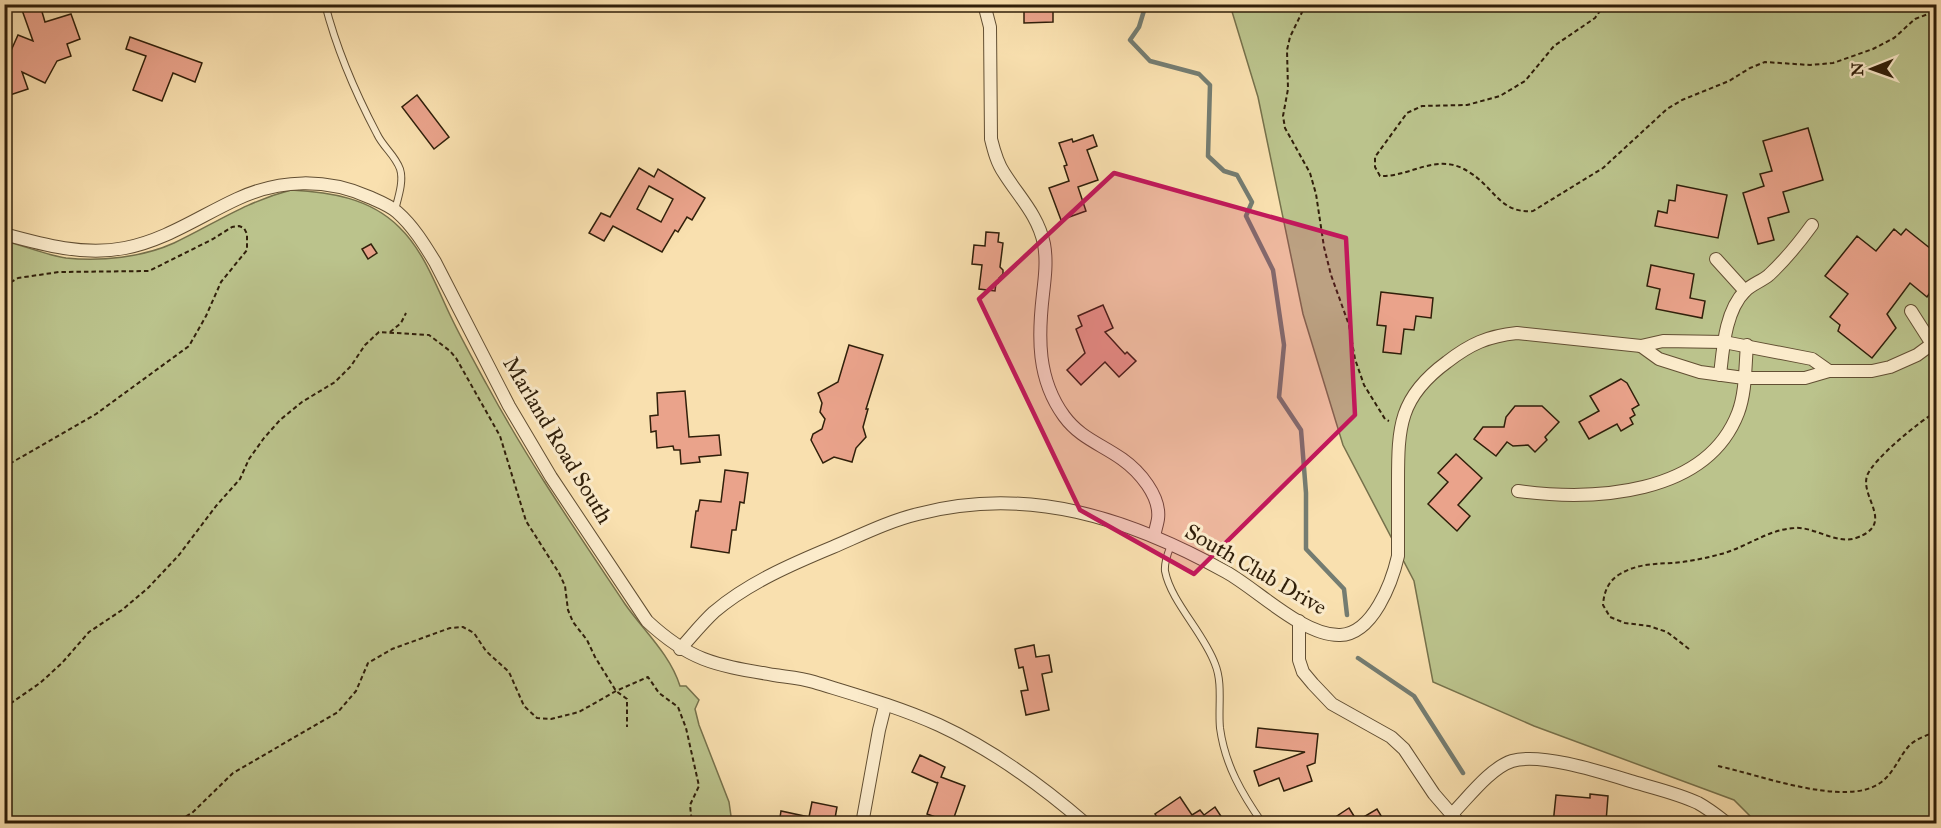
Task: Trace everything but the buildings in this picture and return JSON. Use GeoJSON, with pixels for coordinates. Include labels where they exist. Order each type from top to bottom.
{"type":"FeatureCollection","features":[{"type":"Feature","properties":{"kind":"street"},"geometry":{"type":"LineString","coordinates":[[984,4],[991,44],[991,140],[1004,174],[1034,216],[1044,245],[1045,272],[1039,330],[1043,372],[1056,403],[1073,427],[1095,444],[1121,458],[1140,475],[1157,504],[1158,518],[1154,536]]}},
{"type":"Feature","properties":{"kind":"street","name":"Marland Road South"},"geometry":{"type":"LineString","coordinates":[[4,234],[66,249],[90,251],[119,249],[150,241],[174,231],[238,198],[286,184],[310,183],[351,189],[395,210],[421,240],[435,262],[509,406],[550,477],[647,621],[680,649],[705,661],[810,681],[938,725],[1016,769],[1086,824]]}},
{"type":"Feature","properties":{"kind":"street"},"geometry":{"type":"LineString","coordinates":[[1720,375],[1724,342],[1732,313],[1745,291],[1767,276],[1799,243],[1812,225]]}},
{"type":"Feature","properties":{"kind":"street"},"geometry":{"type":"LineString","coordinates":[[1716,259],[1745,291]]}},
{"type":"Feature","properties":{"kind":"street"},"geometry":{"type":"LineString","coordinates":[[1911,311],[1934,343]]}},
{"type":"Feature","properties":{"kind":"street","name":"South Club Drive"},"geometry":{"type":"LineString","coordinates":[[680,649],[713,613],[747,589],[809,557],[915,514],[984,503],[1065,508],[1096,515],[1154,536],[1228,572],[1299,621],[1317,630],[1341,635],[1361,626],[1373,614],[1394,574],[1398,556],[1398,442],[1404,413],[1422,384],[1444,364],[1480,340],[1517,333],[1641,346],[1663,341],[1724,342],[1812,359],[1829,371]]}},
{"type":"Feature","properties":{"kind":"street","name":"South Club Drive"},"geometry":{"type":"LineString","coordinates":[[1641,346],[1659,359],[1700,372],[1744,378],[1805,378],[1829,371],[1872,371],[1890,367],[1903,362],[1934,343]]}},
{"type":"Feature","properties":{"kind":"street"},"geometry":{"type":"LineString","coordinates":[[1518,491],[1546,495],[1606,494],[1650,485],[1681,474],[1707,458],[1721,444],[1739,411],[1743,398],[1747,345]]}},
{"type":"Feature","properties":{"kind":"street"},"geometry":{"type":"LineString","coordinates":[[1299,621],[1299,660],[1303,672],[1312,684],[1332,704],[1391,737],[1404,749],[1434,794],[1455,819],[1489,775],[1512,761],[1528,759],[1593,770],[1676,794],[1699,804],[1728,824]]}},
{"type":"Feature","properties":{"kind":"street"},"geometry":{"type":"LineString","coordinates":[[862,824],[876,741],[885,706]]}},
{"type":"Feature","properties":{"kind":"lane"},"geometry":{"type":"LineString","coordinates":[[325,4],[363,107],[380,142],[391,154],[400,170],[395,210]]}},
{"type":"Feature","properties":{"kind":"lane"},"geometry":{"type":"LineString","coordinates":[[1171,545],[1166,558],[1165,570],[1171,587],[1206,644],[1217,667],[1220,727],[1233,777],[1263,824]]}},
{"type":"Feature","properties":{"kind":"path"},"geometry":{"type":"LineString","coordinates":[[1306,4],[1290,37],[1287,50],[1288,89],[1283,116],[1285,128],[1310,173],[1329,265],[1349,324],[1355,359],[1364,385],[1385,419],[1400,427]]}},
{"type":"Feature","properties":{"kind":"path"},"geometry":{"type":"LineString","coordinates":[[1605,4],[1595,18],[1554,46],[1525,81],[1500,96],[1467,105],[1422,106],[1407,113],[1375,157],[1375,167],[1380,176],[1391,176],[1434,163],[1453,164],[1469,171],[1507,207],[1522,212],[1533,211],[1603,168],[1667,109],[1682,100],[1729,81],[1765,62],[1810,65],[1833,63],[1873,49],[1894,38],[1915,19],[1936,11]]}},
{"type":"Feature","properties":{"kind":"path"},"geometry":{"type":"LineString","coordinates":[[4,286],[18,278],[59,272],[149,271],[232,227],[244,228],[247,234],[247,250],[220,282],[206,316],[189,346],[96,414],[4,467]]}},
{"type":"Feature","properties":{"kind":"path"},"geometry":{"type":"LineString","coordinates":[[390,332],[401,323],[406,313]]}},
{"type":"Feature","properties":{"kind":"path"},"geometry":{"type":"LineString","coordinates":[[4,708],[40,684],[89,632],[122,610],[148,588],[179,555],[216,506],[240,479],[249,459],[280,420],[302,402],[335,382],[351,366],[365,345],[379,332],[390,332],[429,335],[456,358],[482,408],[500,436],[526,521],[559,573],[565,586],[568,610],[573,622],[587,640],[616,691],[627,699],[627,727]]}},
{"type":"Feature","properties":{"kind":"path"},"geometry":{"type":"LineString","coordinates":[[1689,648],[1667,632],[1649,626],[1625,623],[1610,617],[1603,605],[1608,586],[1618,575],[1638,566],[1652,563],[1674,563],[1720,554],[1736,549],[1770,532],[1796,527],[1844,540],[1854,539],[1866,533],[1875,522],[1875,512],[1866,487],[1867,476],[1872,467],[1905,434],[1923,419],[1936,412]]}},
{"type":"Feature","properties":{"kind":"path"},"geometry":{"type":"LineString","coordinates":[[173,824],[192,813],[233,773],[338,712],[356,691],[368,663],[392,650],[450,628],[463,627],[474,633],[486,651],[510,672],[524,706],[537,718],[551,719],[579,712],[616,691],[648,677],[659,693],[678,707],[686,728],[699,786],[690,805],[692,824]]}},
{"type":"Feature","properties":{"kind":"path"},"geometry":{"type":"LineString","coordinates":[[1718,766],[1743,771],[1793,787],[1829,791],[1870,789],[1881,783],[1892,772],[1909,745],[1936,732]]}},
{"type":"Feature","properties":{"kind":"highlighted area"},"geometry":{"type":"Polygon","coordinates":[[[1114,173],[1346,238],[1355,415],[1194,574],[1080,510],[979,299],[1114,173]]]}},
{"type":"Feature","properties":{"kind":"green space"},"geometry":{"type":"Polygon","coordinates":[[[1230,5],[1936,5],[1936,823],[1757,823],[1734,800],[1534,726],[1433,682],[1414,581],[1343,445],[1303,314],[1258,97],[1230,5]]]}},
{"type":"Feature","properties":{"kind":"green space"},"geometry":{"type":"Polygon","coordinates":[[[291,190],[335,195],[362,203],[388,217],[416,247],[473,360],[536,469],[625,604],[670,663],[680,686],[686,686],[699,700],[695,709],[699,725],[729,802],[732,823],[5,823],[5,241],[66,258],[107,259],[135,255],[174,243],[245,207],[291,190]]]}},
{"type":"Feature","properties":{"kind":"waterway"},"geometry":{"type":"LineString","coordinates":[[1146,4],[1139,27],[1130,40],[1150,61],[1199,74],[1210,85],[1208,156],[1224,171],[1237,175],[1252,202],[1246,216],[1273,270],[1284,345],[1279,397],[1301,430],[1306,493],[1306,549],[1344,589],[1347,615]]}},
{"type":"Feature","properties":{"kind":"waterway"},"geometry":{"type":"LineString","coordinates":[[1358,658],[1414,696],[1463,773]]}}]}
